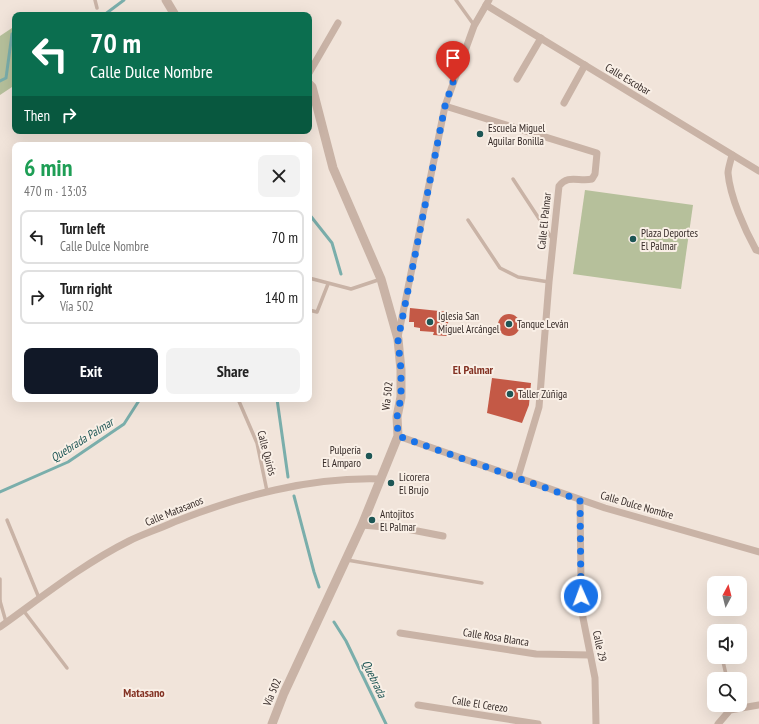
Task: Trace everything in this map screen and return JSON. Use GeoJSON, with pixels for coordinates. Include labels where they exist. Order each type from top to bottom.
{"type":"FeatureCollection","features":[{"type":"Feature","properties":{"kind":"street"},"geometry":{"type":"LineString","coordinates":[[166,0],[173,12]]}},
{"type":"Feature","properties":{"kind":"street"},"geometry":{"type":"LineString","coordinates":[[398,340],[445,106],[474,26],[487,3]]}},
{"type":"Feature","properties":{"kind":"street","name":"Calle Escobar"},"geometry":{"type":"LineString","coordinates":[[487,3],[541,38],[759,171]]}},
{"type":"Feature","properties":{"kind":"street"},"geometry":{"type":"LineString","coordinates":[[312,68],[338,23]]}},
{"type":"Feature","properties":{"kind":"street"},"geometry":{"type":"LineString","coordinates":[[517,79],[541,38]]}},
{"type":"Feature","properties":{"kind":"street"},"geometry":{"type":"LineString","coordinates":[[564,103],[585,65]]}},
{"type":"Feature","properties":{"kind":"street","name":"Vía 502"},"geometry":{"type":"LineString","coordinates":[[272,724],[284,694],[362,525],[398,436],[397,417],[401,397],[401,370],[398,340],[381,279],[333,168],[312,87]]}},
{"type":"Feature","properties":{"kind":"street","name":"Calle El Palmar"},"geometry":{"type":"LineString","coordinates":[[445,106],[597,153],[595,174],[592,179],[586,180],[570,178],[563,181],[559,186],[548,282],[539,407],[518,478]]}},
{"type":"Feature","properties":{"kind":"street"},"geometry":{"type":"LineString","coordinates":[[732,155],[728,172],[733,192],[750,239],[756,250],[759,251]]}},
{"type":"Feature","properties":{"kind":"street","name":"Calle Dulce Nombre"},"geometry":{"type":"LineString","coordinates":[[398,436],[580,500],[759,552]]}},
{"type":"Feature","properties":{"kind":"street","name":"Calle Matasanos"},"geometry":{"type":"LineString","coordinates":[[3,624],[39,598],[130,540],[213,506],[267,491],[326,480],[380,479]]}},
{"type":"Feature","properties":{"kind":"street","name":"Calle 29"},"geometry":{"type":"LineString","coordinates":[[580,500],[583,618],[595,678],[596,724]]}},
{"type":"Feature","properties":{"kind":"street"},"geometry":{"type":"LineString","coordinates":[[362,525],[407,529],[443,536]]}},
{"type":"Feature","properties":{"kind":"street","name":"Calle Rosa Blanca"},"geometry":{"type":"LineString","coordinates":[[400,633],[536,654],[590,655]]}},
{"type":"Feature","properties":{"kind":"street","name":"Calle El Cerezo"},"geometry":{"type":"LineString","coordinates":[[418,705],[538,724]]}},
{"type":"Feature","properties":{"kind":"street"},"geometry":{"type":"LineString","coordinates":[[747,706],[759,705]]}},
{"type":"Feature","properties":{"kind":"street"},"geometry":{"type":"LineString","coordinates":[[718,724],[728,712]]}},
{"type":"Feature","properties":{"kind":"lane"},"geometry":{"type":"LineString","coordinates":[[96,0],[96,8]]}},
{"type":"Feature","properties":{"kind":"lane"},"geometry":{"type":"LineString","coordinates":[[456,0],[474,26]]}},
{"type":"Feature","properties":{"kind":"lane"},"geometry":{"type":"LineString","coordinates":[[513,179],[553,240]]}},
{"type":"Feature","properties":{"kind":"lane"},"geometry":{"type":"LineString","coordinates":[[468,220],[500,268],[518,277],[548,282]]}},
{"type":"Feature","properties":{"kind":"lane"},"geometry":{"type":"LineString","coordinates":[[312,279],[351,289],[381,279]]}},
{"type":"Feature","properties":{"kind":"lane"},"geometry":{"type":"LineString","coordinates":[[312,311],[317,312],[328,284]]}},
{"type":"Feature","properties":{"kind":"lane","name":"Calle Quirós"},"geometry":{"type":"LineString","coordinates":[[239,402],[258,443],[267,491]]}},
{"type":"Feature","properties":{"kind":"lane"},"geometry":{"type":"LineString","coordinates":[[6,520],[39,598]]}},
{"type":"Feature","properties":{"kind":"lane"},"geometry":{"type":"LineString","coordinates":[[346,559],[482,584]]}},
{"type":"Feature","properties":{"kind":"lane"},"geometry":{"type":"LineString","coordinates":[[0,579],[0,601],[3,624]]}},
{"type":"Feature","properties":{"kind":"lane"},"geometry":{"type":"LineString","coordinates":[[23,610],[68,668]]}},
{"type":"Feature","properties":{"kind":"green space"},"geometry":{"type":"Polygon","coordinates":[[[12,28],[12,87],[0,95],[0,36],[12,28]]]}},
{"type":"Feature","properties":{"kind":"green space","name":"Plaza Deportes El Palmar"},"geometry":{"type":"Polygon","coordinates":[[[585,190],[693,205],[681,289],[573,274],[585,190]]]}},
{"type":"Feature","properties":{"kind":"building","name":"Iglesia San Miguel Arcángel"},"geometry":{"type":"Polygon","coordinates":[[[410,308],[449,312],[447,336],[433,335],[434,332],[420,331],[420,328],[414,327],[414,322],[409,322],[410,308]]]}},
{"type":"Feature","properties":{"kind":"building","name":"Tanque Leván"},"geometry":{"type":"Polygon","coordinates":[[[509,314],[517,317],[520,325],[517,333],[509,336],[501,333],[498,325],[501,317],[509,314]]]}},
{"type":"Feature","properties":{"kind":"building","name":"Taller Zúñiga"},"geometry":{"type":"Polygon","coordinates":[[[492,378],[531,383],[529,405],[522,423],[487,413],[492,378]]]}},
{"type":"Feature","properties":{"kind":"waterway"},"geometry":{"type":"LineString","coordinates":[[108,12],[124,0]]}},
{"type":"Feature","properties":{"kind":"waterway"},"geometry":{"type":"LineString","coordinates":[[0,81],[6,78],[12,34]]}},
{"type":"Feature","properties":{"kind":"waterway"},"geometry":{"type":"LineString","coordinates":[[312,218],[332,243],[341,274]]}},
{"type":"Feature","properties":{"kind":"waterway","name":"Quebrada Palmar"},"geometry":{"type":"LineString","coordinates":[[0,492],[68,462],[124,424],[138,402]]}},
{"type":"Feature","properties":{"kind":"waterway"},"geometry":{"type":"LineString","coordinates":[[277,402],[288,477]]}},
{"type":"Feature","properties":{"kind":"waterway"},"geometry":{"type":"LineString","coordinates":[[294,496],[319,587]]}},
{"type":"Feature","properties":{"kind":"waterway","name":"Quebrada"},"geometry":{"type":"LineString","coordinates":[[334,622],[346,641],[386,724]]}},
{"type":"Feature","properties":{"kind":"place","name":"Escuela Miguel Aguilar Bonilla"},"geometry":{"type":"Point","coordinates":[480,134]}},
{"type":"Feature","properties":{"kind":"place","name":"Plaza Deportes El Palmar"},"geometry":{"type":"Point","coordinates":[633,239]}},
{"type":"Feature","properties":{"kind":"place","name":"Iglesia San Miguel Arcángel"},"geometry":{"type":"Point","coordinates":[430,322]}},
{"type":"Feature","properties":{"kind":"place","name":"Tanque Leván"},"geometry":{"type":"Point","coordinates":[509,324]}},
{"type":"Feature","properties":{"kind":"place","name":"Taller Zúñiga"},"geometry":{"type":"Point","coordinates":[510,394]}},
{"type":"Feature","properties":{"kind":"place","name":"Pulpería El Amparo"},"geometry":{"type":"Point","coordinates":[369,456]}},
{"type":"Feature","properties":{"kind":"place","name":"Licorera El Brujo"},"geometry":{"type":"Point","coordinates":[391,483]}},
{"type":"Feature","properties":{"kind":"place","name":"Antojitos El Palmar"},"geometry":{"type":"Point","coordinates":[372,520]}},
{"type":"Feature","properties":{"kind":"district","name":"El Palmar"},"geometry":{"type":"Point","coordinates":[473,370]}},
{"type":"Feature","properties":{"kind":"district","name":"Matasano"},"geometry":{"type":"Point","coordinates":[144,693]}},
{"type":"Feature","properties":{"kind":"route"},"geometry":{"type":"LineString","coordinates":[[453,82],[445,106],[398,340],[401,370],[401,397],[397,417],[398,436],[580,500],[581,596]]}}]}
